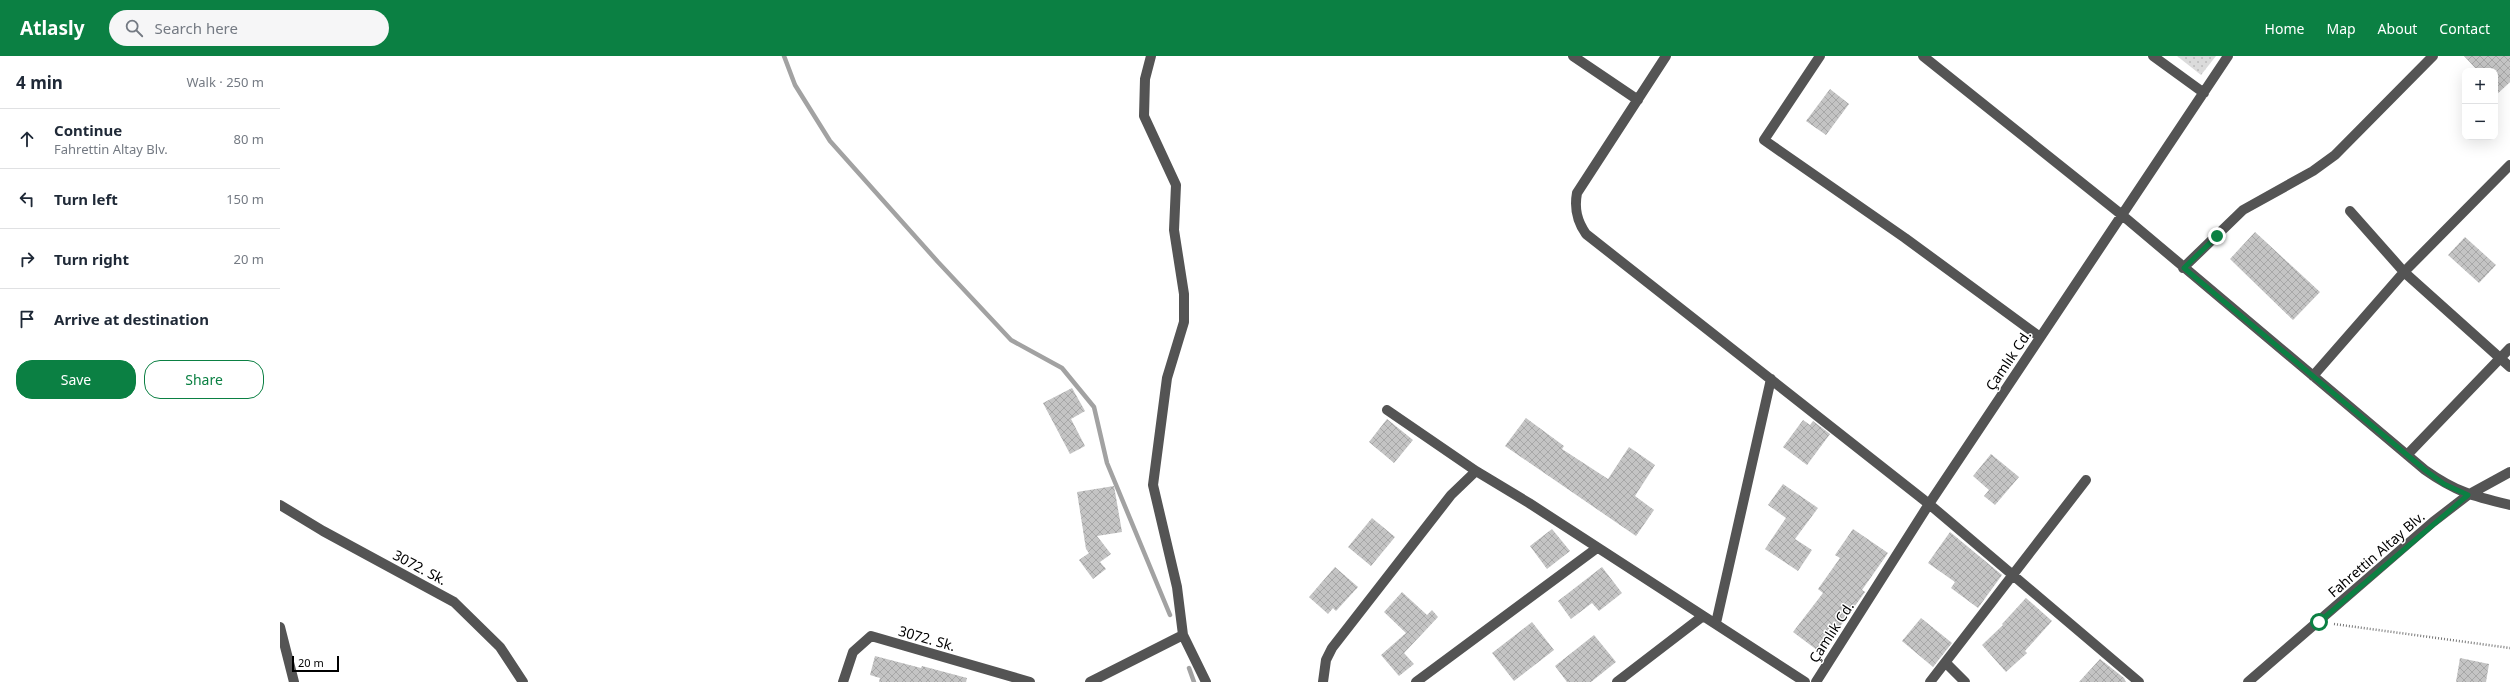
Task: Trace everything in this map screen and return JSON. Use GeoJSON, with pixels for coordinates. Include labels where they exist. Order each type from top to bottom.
{"type":"FeatureCollection","features":[{"type":"Feature","properties":{"kind":"street"},"geometry":{"type":"LineString","coordinates":[[1150,56],[1145,79],[1144,116],[1176,185],[1174,230],[1184,294],[1184,322],[1167,378],[1153,485],[1177,587],[1183,635],[1206,682]]}},
{"type":"Feature","properties":{"kind":"street"},"geometry":{"type":"LineString","coordinates":[[1573,56],[1638,100]]}},
{"type":"Feature","properties":{"kind":"street"},"geometry":{"type":"LineString","coordinates":[[1666,56],[1577,193],[1575,212],[1579,224],[1586,234],[1929,504],[2139,682]]}},
{"type":"Feature","properties":{"kind":"street"},"geometry":{"type":"LineString","coordinates":[[1820,56],[1764,140],[1905,238],[2040,337]]}},
{"type":"Feature","properties":{"kind":"street"},"geometry":{"type":"LineString","coordinates":[[1923,56],[2122,215],[2407,455],[2444,484],[2468,495],[2510,505]]}},
{"type":"Feature","properties":{"kind":"street"},"geometry":{"type":"LineString","coordinates":[[2153,56],[2204,93]]}},
{"type":"Feature","properties":{"kind":"street","name":"Çamlık Cd."},"geometry":{"type":"LineString","coordinates":[[1816,682],[1929,504],[2228,56]]}},
{"type":"Feature","properties":{"kind":"street"},"geometry":{"type":"LineString","coordinates":[[2184,268],[2243,210],[2313,171],[2335,155],[2433,56]]}},
{"type":"Feature","properties":{"kind":"street"},"geometry":{"type":"LineString","coordinates":[[2313,376],[2404,272],[2510,165]]}},
{"type":"Feature","properties":{"kind":"street"},"geometry":{"type":"LineString","coordinates":[[2350,211],[2404,272],[2510,367]]}},
{"type":"Feature","properties":{"kind":"street"},"geometry":{"type":"LineString","coordinates":[[2407,455],[2510,348]]}},
{"type":"Feature","properties":{"kind":"street"},"geometry":{"type":"LineString","coordinates":[[1716,623],[1771,380]]}},
{"type":"Feature","properties":{"kind":"street"},"geometry":{"type":"LineString","coordinates":[[1387,410],[1476,471],[1716,623],[1806,682]]}},
{"type":"Feature","properties":{"kind":"street"},"geometry":{"type":"LineString","coordinates":[[1323,682],[1326,660],[1332,648],[1451,495],[1476,471]]}},
{"type":"Feature","properties":{"kind":"street","name":"Fahrettin Altay Blv."},"geometry":{"type":"LineString","coordinates":[[2248,682],[2468,495],[2510,472]]}},
{"type":"Feature","properties":{"kind":"street"},"geometry":{"type":"LineString","coordinates":[[1930,682],[2086,480]]}},
{"type":"Feature","properties":{"kind":"street","name":"3072. Sk."},"geometry":{"type":"LineString","coordinates":[[280,505],[323,531],[454,602],[500,647],[523,682]]}},
{"type":"Feature","properties":{"kind":"street"},"geometry":{"type":"LineString","coordinates":[[1416,682],[1597,548]]}},
{"type":"Feature","properties":{"kind":"street"},"geometry":{"type":"LineString","coordinates":[[1617,682],[1703,616]]}},
{"type":"Feature","properties":{"kind":"street"},"geometry":{"type":"LineString","coordinates":[[280,627],[294,682]]}},
{"type":"Feature","properties":{"kind":"street"},"geometry":{"type":"LineString","coordinates":[[1090,682],[1183,635]]}},
{"type":"Feature","properties":{"kind":"street","name":"3072. Sk."},"geometry":{"type":"LineString","coordinates":[[843,682],[852,652],[871,636],[1030,682]]}},
{"type":"Feature","properties":{"kind":"street"},"geometry":{"type":"LineString","coordinates":[[1946,663],[1965,682]]}},
{"type":"Feature","properties":{"kind":"path"},"geometry":{"type":"LineString","coordinates":[[2319,622],[2510,648]]}},
{"type":"Feature","properties":{"kind":"shaded area"},"geometry":{"type":"Polygon","coordinates":[[[2177,56],[2216,56],[2201,75],[2177,56]]]}},
{"type":"Feature","properties":{"kind":"building"},"geometry":{"type":"Polygon","coordinates":[[[2464,56],[2510,56],[2510,82],[2498,93],[2498,68],[2475,68],[2464,56]]]}},
{"type":"Feature","properties":{"kind":"building"},"geometry":{"type":"Polygon","coordinates":[[[1830,89],[1849,104],[1826,135],[1806,121],[1830,89]]]}},
{"type":"Feature","properties":{"kind":"building"},"geometry":{"type":"Polygon","coordinates":[[[2255,232],[2320,292],[2293,320],[2230,259],[2255,232]]]}},
{"type":"Feature","properties":{"kind":"building"},"geometry":{"type":"Polygon","coordinates":[[[2465,237],[2496,265],[2479,283],[2448,255],[2465,237]]]}},
{"type":"Feature","properties":{"kind":"building"},"geometry":{"type":"Polygon","coordinates":[[[1072,388],[1085,411],[1071,419],[1085,446],[1070,454],[1043,403],[1072,388]]]}},
{"type":"Feature","properties":{"kind":"building"},"geometry":{"type":"Polygon","coordinates":[[[1526,418],[1564,446],[1562,449],[1608,479],[1629,447],[1655,465],[1635,496],[1654,510],[1636,536],[1505,446],[1526,418]]]}},
{"type":"Feature","properties":{"kind":"building"},"geometry":{"type":"Polygon","coordinates":[[[1387,419],[1413,440],[1394,463],[1369,442],[1387,419]]]}},
{"type":"Feature","properties":{"kind":"building"},"geometry":{"type":"Polygon","coordinates":[[[1803,420],[1810,425],[1813,421],[1830,434],[1807,465],[1783,447],[1803,420]]]}},
{"type":"Feature","properties":{"kind":"building"},"geometry":{"type":"Polygon","coordinates":[[[1991,454],[2019,477],[1995,505],[1984,496],[1989,490],[1973,476],[1991,454]]]}},
{"type":"Feature","properties":{"kind":"building"},"geometry":{"type":"Polygon","coordinates":[[[1783,484],[1818,508],[1795,539],[1812,550],[1798,571],[1765,549],[1786,518],[1768,505],[1783,484]]]}},
{"type":"Feature","properties":{"kind":"building"},"geometry":{"type":"Polygon","coordinates":[[[1114,486],[1122,532],[1097,536],[1111,554],[1100,562],[1106,569],[1093,579],[1079,560],[1089,553],[1086,549],[1077,492],[1114,486]]]}},
{"type":"Feature","properties":{"kind":"building"},"geometry":{"type":"Polygon","coordinates":[[[1372,518],[1395,537],[1371,566],[1348,547],[1372,518]]]}},
{"type":"Feature","properties":{"kind":"building"},"geometry":{"type":"Polygon","coordinates":[[[1552,529],[1570,551],[1547,569],[1530,546],[1552,529]]]}},
{"type":"Feature","properties":{"kind":"building"},"geometry":{"type":"Polygon","coordinates":[[[1853,529],[1888,553],[1862,590],[1865,592],[1821,653],[1793,632],[1823,593],[1818,589],[1840,558],[1835,555],[1853,529]]]}},
{"type":"Feature","properties":{"kind":"building"},"geometry":{"type":"Polygon","coordinates":[[[1950,532],[2002,575],[1978,608],[1951,588],[1955,582],[1928,563],[1950,532]]]}},
{"type":"Feature","properties":{"kind":"building"},"geometry":{"type":"Polygon","coordinates":[[[1335,567],[1358,587],[1336,611],[1333,608],[1328,614],[1309,597],[1335,567]]]}},
{"type":"Feature","properties":{"kind":"building"},"geometry":{"type":"Polygon","coordinates":[[[1602,567],[1622,593],[1599,611],[1592,603],[1571,619],[1558,601],[1602,567]]]}},
{"type":"Feature","properties":{"kind":"building"},"geometry":{"type":"Polygon","coordinates":[[[1402,592],[1427,615],[1432,610],[1438,617],[1404,653],[1414,664],[1399,676],[1381,655],[1406,633],[1384,612],[1402,592]]]}},
{"type":"Feature","properties":{"kind":"building"},"geometry":{"type":"Polygon","coordinates":[[[2026,598],[2052,621],[2025,651],[2027,653],[2006,672],[1982,645],[2003,625],[2002,624],[2026,598]]]}},
{"type":"Feature","properties":{"kind":"building"},"geometry":{"type":"Polygon","coordinates":[[[1921,618],[1952,643],[1933,667],[1902,641],[1921,618]]]}},
{"type":"Feature","properties":{"kind":"building"},"geometry":{"type":"Polygon","coordinates":[[[1532,622],[1554,650],[1514,681],[1492,653],[1532,622]]]}},
{"type":"Feature","properties":{"kind":"building"},"geometry":{"type":"Polygon","coordinates":[[[1594,635],[1616,662],[1591,682],[1567,682],[1555,666],[1594,635]]]}},
{"type":"Feature","properties":{"kind":"building"},"geometry":{"type":"Polygon","coordinates":[[[875,656],[921,668],[922,666],[967,678],[966,682],[879,682],[880,678],[870,675],[875,656]]]}},
{"type":"Feature","properties":{"kind":"building"},"geometry":{"type":"Polygon","coordinates":[[[2460,658],[2489,664],[2486,682],[2456,682],[2460,658]]]}},
{"type":"Feature","properties":{"kind":"building"},"geometry":{"type":"Polygon","coordinates":[[[2100,659],[2124,678],[2126,682],[2079,682],[2100,659]]]}},
{"type":"Feature","properties":{"kind":"waterway"},"geometry":{"type":"LineString","coordinates":[[784,56],[795,85],[830,141],[938,262],[1011,340],[1062,368],[1094,407],[1107,463],[1170,615]]}},
{"type":"Feature","properties":{"kind":"waterway"},"geometry":{"type":"LineString","coordinates":[[1189,668],[1194,682]]}},
{"type":"Feature","properties":{"kind":"route"},"geometry":{"type":"LineString","coordinates":[[2217,236],[2184,268],[2425,470],[2444,484],[2468,495],[2433,522],[2319,622]]}}]}
